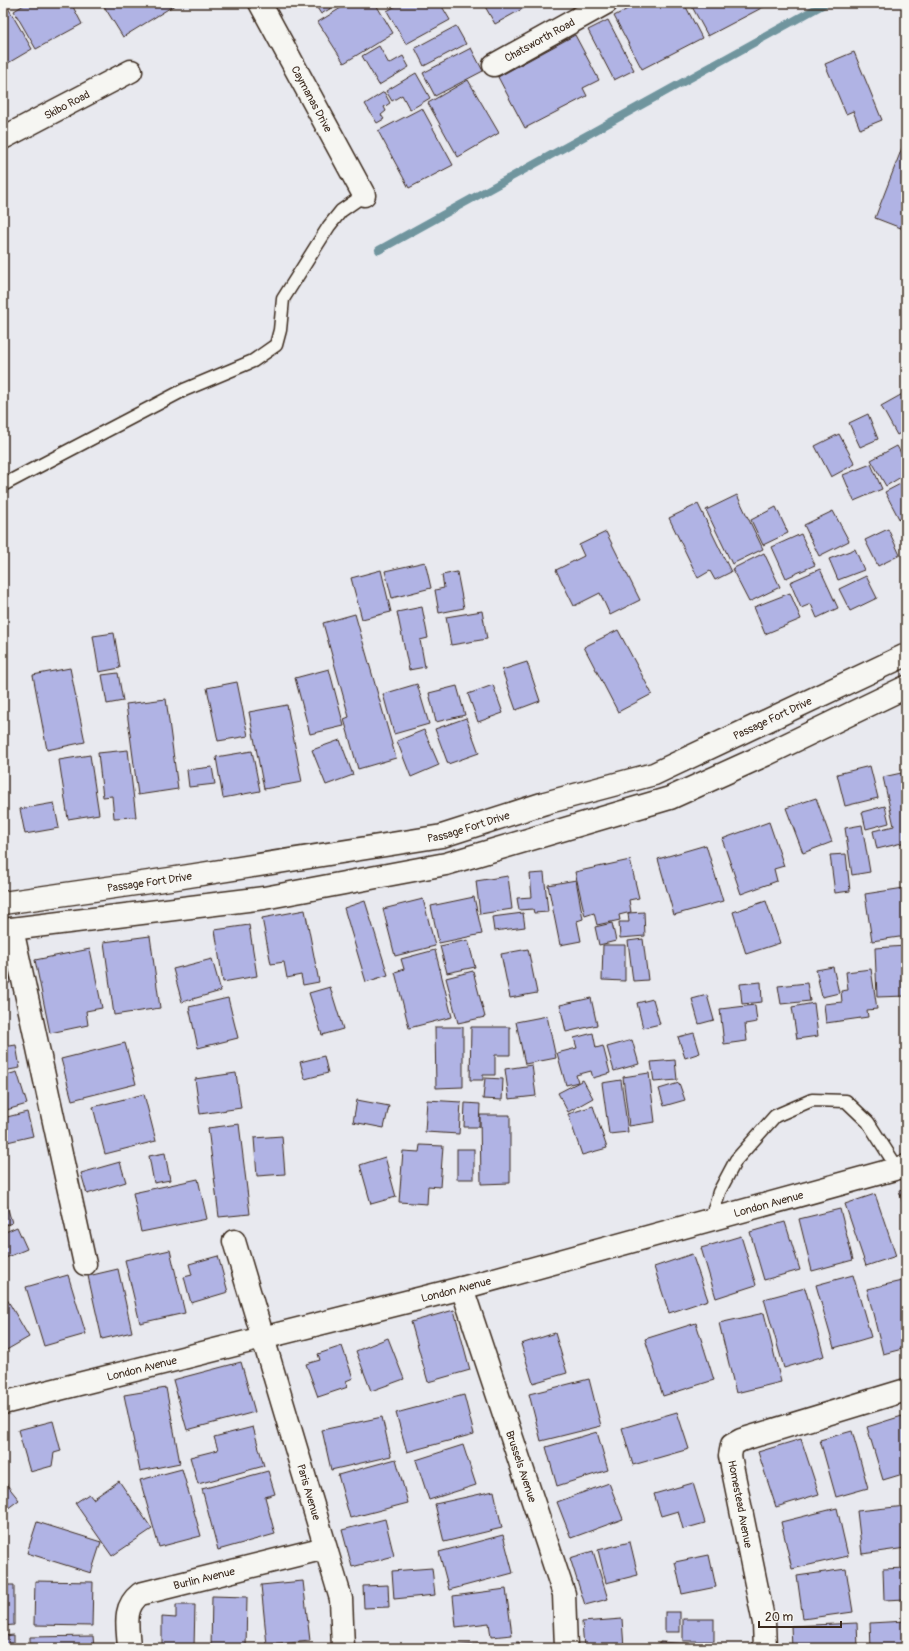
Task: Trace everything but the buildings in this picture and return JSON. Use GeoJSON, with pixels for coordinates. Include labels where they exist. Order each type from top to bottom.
{"type":"FeatureCollection","features":[{"type":"Feature","properties":{"kind":"street","name":"Caymanas Drive"},"geometry":{"type":"LineString","coordinates":[[260,3],[364,195]]}},
{"type":"Feature","properties":{"kind":"street","name":"Chatsworth Road"},"geometry":{"type":"LineString","coordinates":[[494,65],[606,3]]}},
{"type":"Feature","properties":{"kind":"street","name":"Skibo Road"},"geometry":{"type":"LineString","coordinates":[[3,138],[131,71]]}},
{"type":"Feature","properties":{"kind":"street","name":"Passage Fort Drive"},"geometry":{"type":"LineString","coordinates":[[3,903],[170,879],[442,836],[544,803],[654,774],[906,655]]}},
{"type":"Feature","properties":{"kind":"street"},"geometry":{"type":"LineString","coordinates":[[86,1264],[7,930],[264,898],[446,864],[670,798],[765,755],[906,687]]}},
{"type":"Feature","properties":{"kind":"street","name":"London Avenue"},"geometry":{"type":"LineString","coordinates":[[3,1403],[462,1288],[902,1168]]}},
{"type":"Feature","properties":{"kind":"street","name":"Paris Avenue"},"geometry":{"type":"LineString","coordinates":[[234,1241],[340,1599],[343,1648]]}},
{"type":"Feature","properties":{"kind":"street","name":"Brussels Avenue"},"geometry":{"type":"LineString","coordinates":[[462,1288],[564,1594],[566,1648]]}},
{"type":"Feature","properties":{"kind":"street","name":"Homestead Avenue"},"geometry":{"type":"LineString","coordinates":[[765,1648],[764,1622],[730,1456],[732,1445],[741,1440],[906,1390]]}},
{"type":"Feature","properties":{"kind":"street","name":"Burlin Avenue"},"geometry":{"type":"LineString","coordinates":[[128,1648],[128,1612],[131,1601],[140,1594],[324,1548]]}},
{"type":"Feature","properties":{"kind":"lane"},"geometry":{"type":"LineString","coordinates":[[3,485],[184,390],[254,361],[276,344],[280,330],[283,299],[329,226],[341,211],[364,195]]}},
{"type":"Feature","properties":{"kind":"lane"},"geometry":{"type":"LineString","coordinates":[[711,1220],[720,1192],[736,1160],[775,1116],[812,1100],[846,1101],[868,1122],[902,1168]]}},
{"type":"Feature","properties":{"kind":"waterway"},"geometry":{"type":"LineString","coordinates":[[379,250],[826,3]]}}]}
